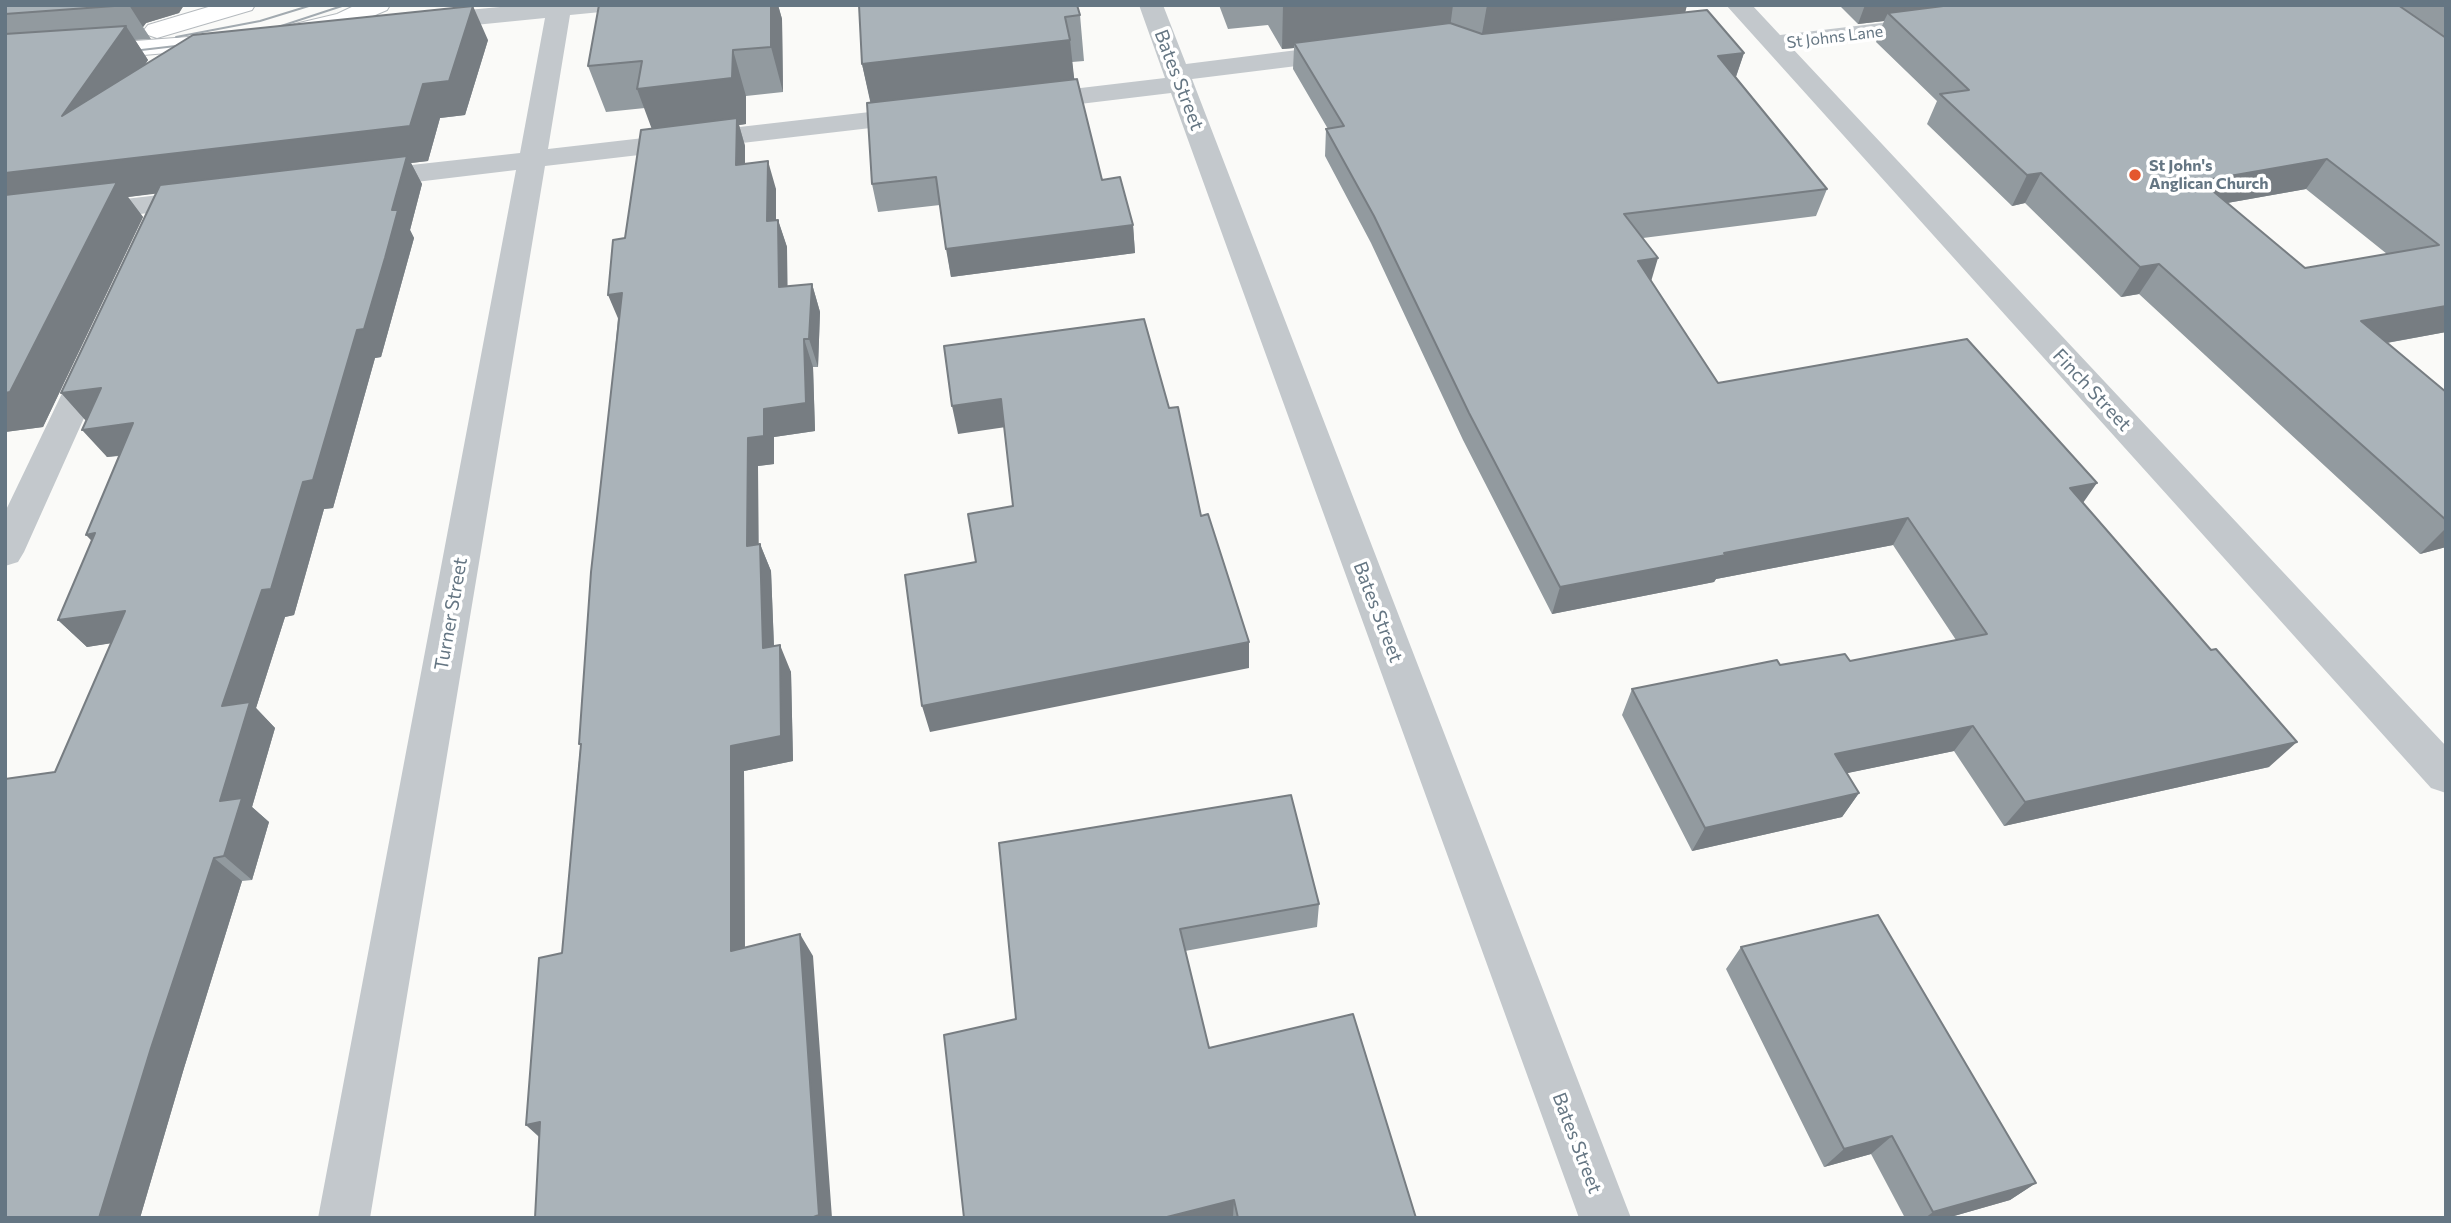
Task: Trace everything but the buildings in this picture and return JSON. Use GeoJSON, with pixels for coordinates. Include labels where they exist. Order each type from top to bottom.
{"type":"FeatureCollection","features":[{"type":"Feature","properties":{"kind":"main road"},"geometry":{"type":"LineString","coordinates":[[32,57],[166,28],[243,5]]}},
{"type":"Feature","properties":{"kind":"main road"},"geometry":{"type":"LineString","coordinates":[[5,59],[252,39],[308,29],[337,12]]}},
{"type":"Feature","properties":{"kind":"street"},"geometry":{"type":"LineString","coordinates":[[337,12],[369,24],[392,18],[559,10],[601,5]]}},
{"type":"Feature","properties":{"kind":"street","name":"Bates Street"},"geometry":{"type":"LineString","coordinates":[[1151,5],[1605,1218]]}},
{"type":"Feature","properties":{"kind":"street","name":"Turner Street"},"geometry":{"type":"LineString","coordinates":[[344,1218],[559,10]]}},
{"type":"Feature","properties":{"kind":"street","name":"St Johns Lane"},"geometry":{"type":"LineString","coordinates":[[1747,23],[1958,22]]}},
{"type":"Feature","properties":{"kind":"street","name":"Finch Street"},"geometry":{"type":"LineString","coordinates":[[1747,23],[2446,775]]}},
{"type":"Feature","properties":{"kind":"street"},"geometry":{"type":"LineString","coordinates":[[1006,104],[1367,49]]}},
{"type":"Feature","properties":{"kind":"street"},"geometry":{"type":"LineString","coordinates":[[341,182],[951,111]]}},
{"type":"Feature","properties":{"kind":"street"},"geometry":{"type":"LineString","coordinates":[[5,222],[233,195]]}},
{"type":"Feature","properties":{"kind":"street"},"geometry":{"type":"LineString","coordinates":[[149,241],[166,204]]}},
{"type":"Feature","properties":{"kind":"street"},"geometry":{"type":"LineString","coordinates":[[5,552],[109,328]]}},
{"type":"Feature","properties":{"kind":"tram line"},"geometry":{"type":"LineString","coordinates":[[176,37],[260,21],[312,5]]}},
{"type":"Feature","properties":{"kind":"tram line"},"geometry":{"type":"LineString","coordinates":[[269,30],[345,5]]}},
{"type":"Feature","properties":{"kind":"tram line"},"geometry":{"type":"LineString","coordinates":[[124,52],[193,44]]}},
{"type":"Feature","properties":{"kind":"place","name":"St John's Anglican Church"},"geometry":{"type":"Point","coordinates":[2135,175]}}]}
